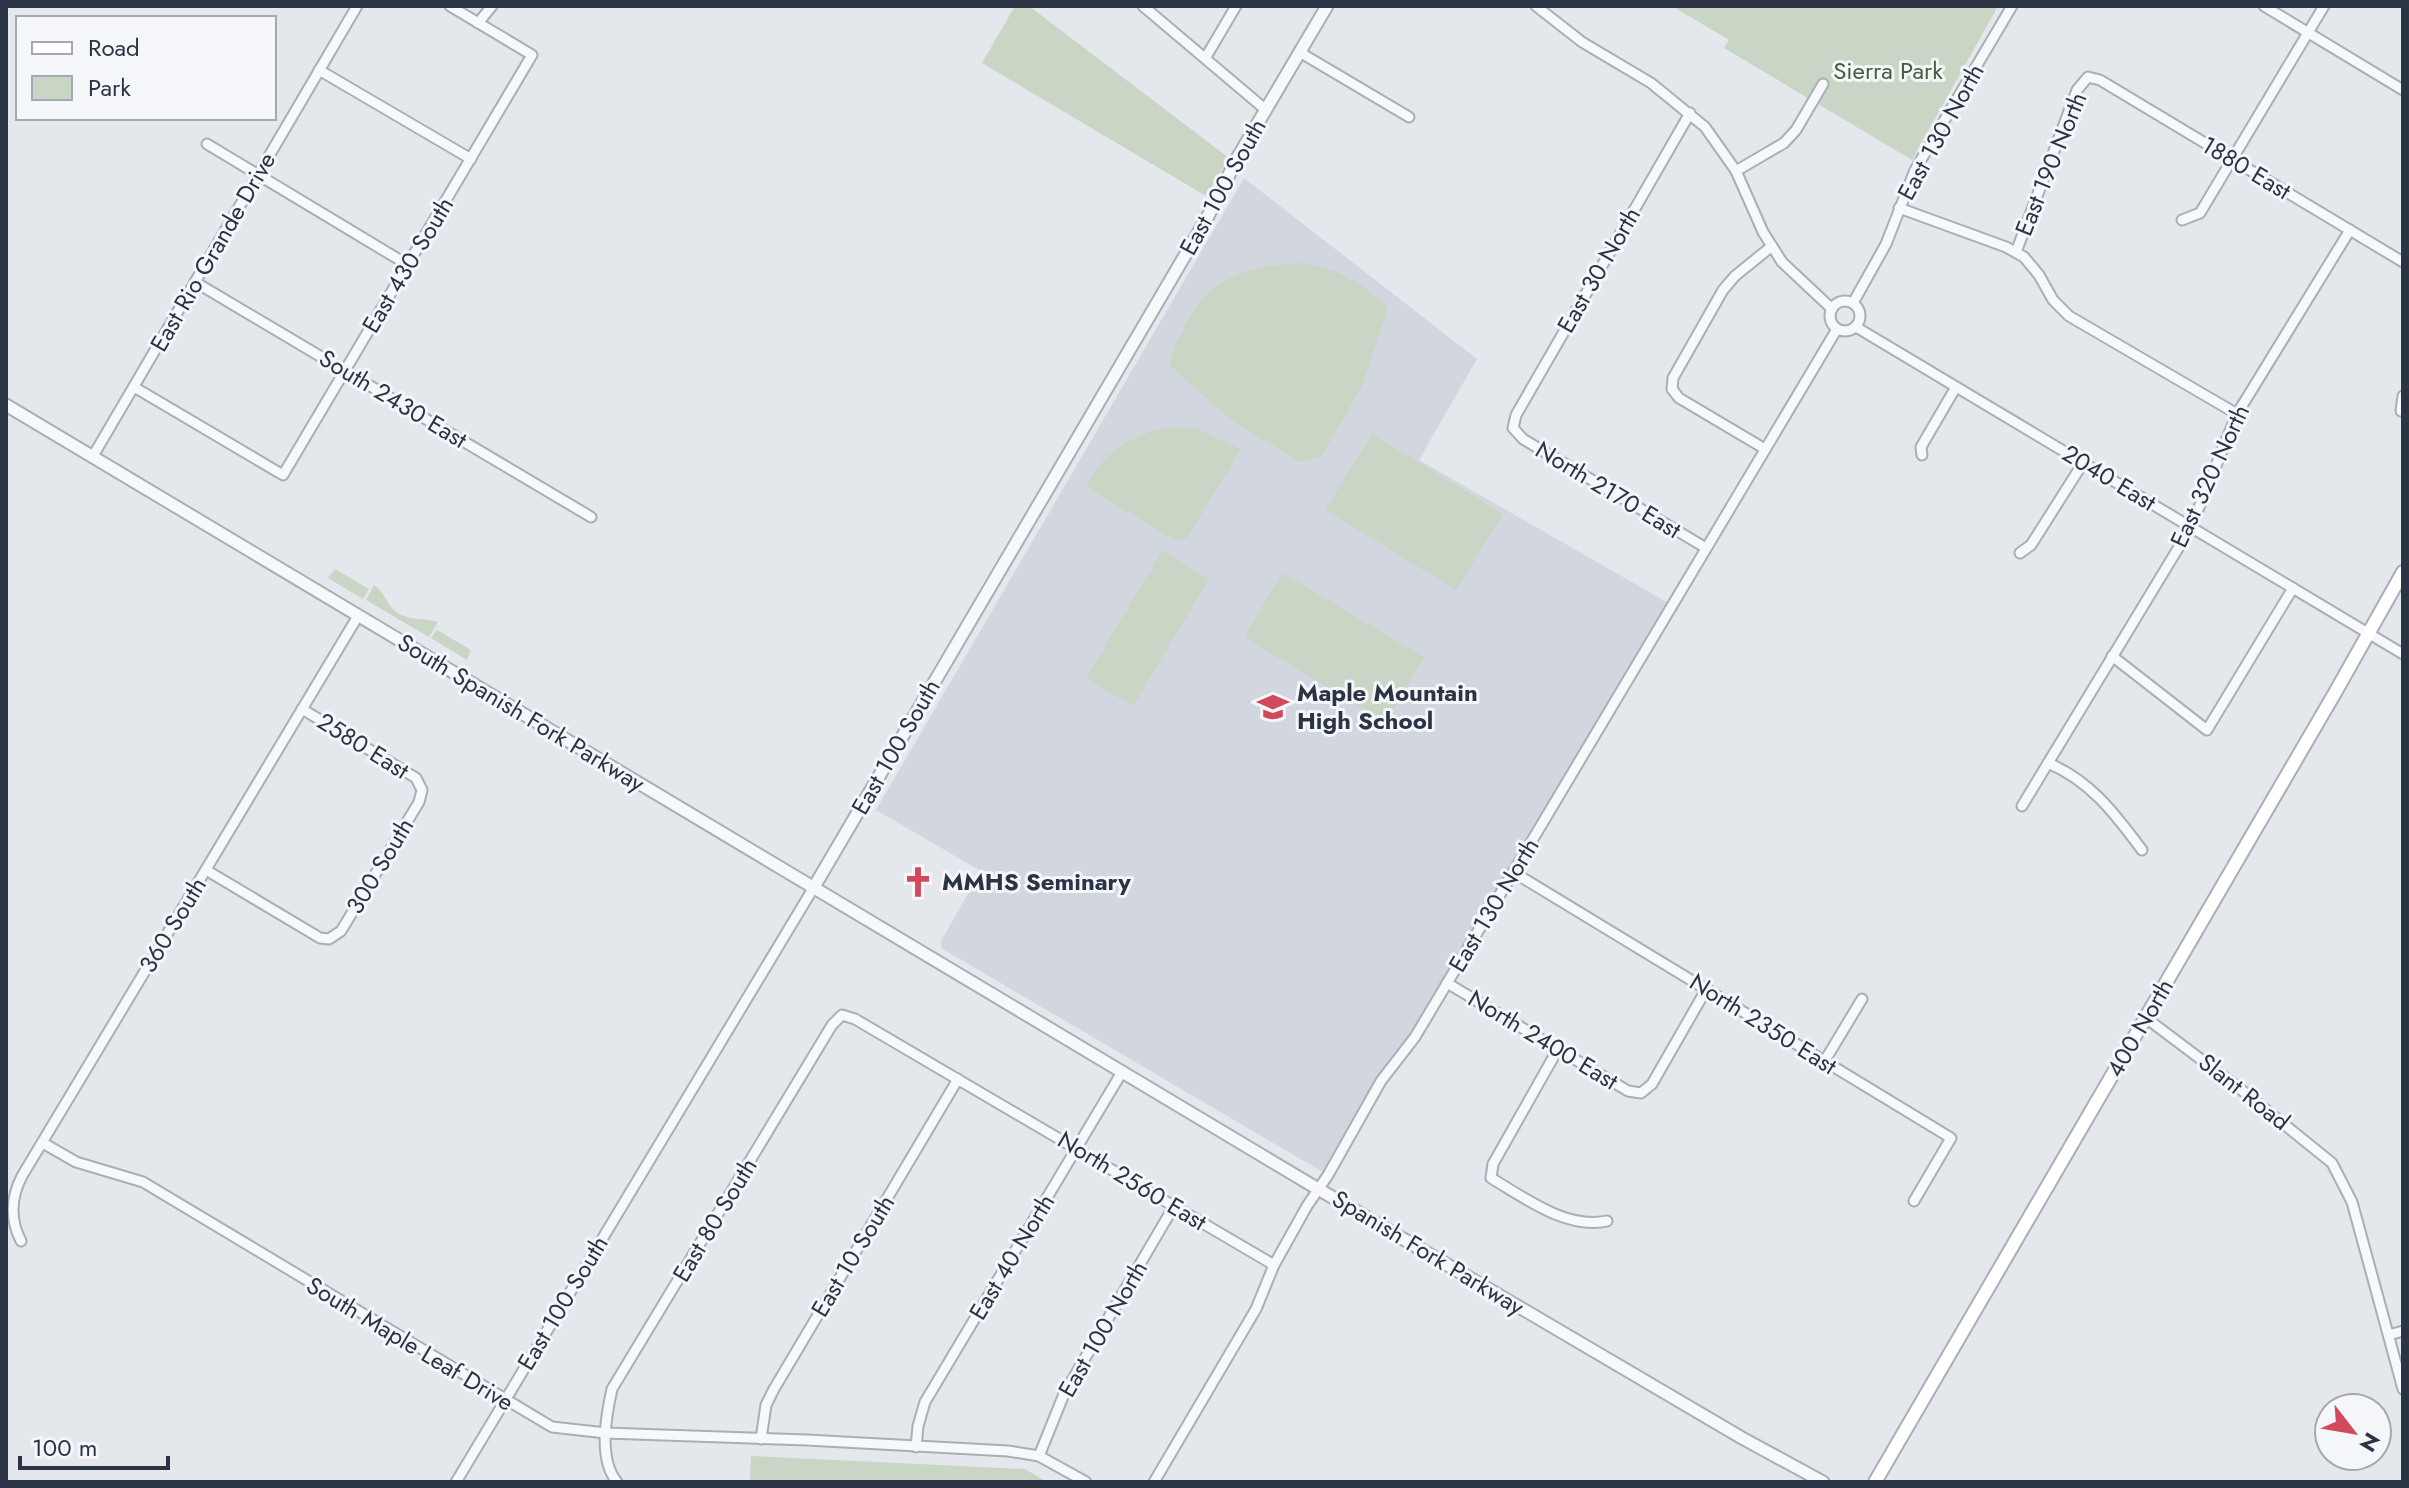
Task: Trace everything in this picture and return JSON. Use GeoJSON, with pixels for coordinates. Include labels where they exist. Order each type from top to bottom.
{"type":"FeatureCollection","features":[{"type":"Feature","properties":{"kind":"main road","name":"400 North"},"geometry":{"type":"LineString","coordinates":[[1875,1482],[2403,572]]}},
{"type":"Feature","properties":{"kind":"street","name":"East Rio Grande Drive"},"geometry":{"type":"LineString","coordinates":[[93,456],[357,6]]}},
{"type":"Feature","properties":{"kind":"street"},"geometry":{"type":"LineString","coordinates":[[450,6],[478,23],[492,6]]}},
{"type":"Feature","properties":{"kind":"street"},"geometry":{"type":"LineString","coordinates":[[1143,6],[1266,110]]}},
{"type":"Feature","properties":{"kind":"street"},"geometry":{"type":"LineString","coordinates":[[1206,57],[1236,6]]}},
{"type":"Feature","properties":{"kind":"street","name":"East 100 South"},"geometry":{"type":"LineString","coordinates":[[456,1482],[814,887],[1207,218],[1327,6]]}},
{"type":"Feature","properties":{"kind":"street"},"geometry":{"type":"LineString","coordinates":[[1536,6],[1582,42],[1638,75],[1705,127],[1736,171],[1772,246],[1797,279],[1832,309]]}},
{"type":"Feature","properties":{"kind":"street","name":"East 130 North"},"geometry":{"type":"LineString","coordinates":[[1853,303],[1886,244],[1915,170],[2012,6]]}},
{"type":"Feature","properties":{"kind":"street"},"geometry":{"type":"LineString","coordinates":[[2264,6],[2403,90]]}},
{"type":"Feature","properties":{"kind":"street"},"geometry":{"type":"LineString","coordinates":[[2182,220],[2200,213],[2324,6]]}},
{"type":"Feature","properties":{"kind":"street","name":"East 430 South"},"geometry":{"type":"LineString","coordinates":[[134,387],[283,475],[532,55],[478,23]]}},
{"type":"Feature","properties":{"kind":"street"},"geometry":{"type":"LineString","coordinates":[[1301,53],[1409,117]]}},
{"type":"Feature","properties":{"kind":"street"},"geometry":{"type":"LineString","coordinates":[[319,70],[471,159]]}},
{"type":"Feature","properties":{"kind":"street","name":"1880 East"},"geometry":{"type":"LineString","coordinates":[[2088,77],[2100,80],[2403,262]]}},
{"type":"Feature","properties":{"kind":"street","name":"East 190 North"},"geometry":{"type":"LineString","coordinates":[[2016,252],[2077,90],[2088,77]]}},
{"type":"Feature","properties":{"kind":"street"},"geometry":{"type":"LineString","coordinates":[[1736,171],[1784,143],[1796,130],[1823,84]]}},
{"type":"Feature","properties":{"kind":"street","name":"East 30 North"},"geometry":{"type":"LineString","coordinates":[[1513,428],[1516,415],[1690,113]]}},
{"type":"Feature","properties":{"kind":"street"},"geometry":{"type":"LineString","coordinates":[[207,144],[408,265]]}},
{"type":"Feature","properties":{"kind":"street"},"geometry":{"type":"LineString","coordinates":[[1899,208],[2016,252],[2039,275],[2053,300],[2069,316],[2237,414]]}},
{"type":"Feature","properties":{"kind":"street","name":"East 320 North"},"geometry":{"type":"LineString","coordinates":[[2022,806],[2191,527],[2237,414],[2350,230]]}},
{"type":"Feature","properties":{"kind":"street"},"geometry":{"type":"LineString","coordinates":[[1765,449],[1679,398],[1672,389],[1673,378],[1723,290],[1772,246]]}},
{"type":"Feature","properties":{"kind":"street","name":"South 2430 East"},"geometry":{"type":"LineString","coordinates":[[195,282],[591,517]]}},
{"type":"Feature","properties":{"kind":"street"},"geometry":{"type":"LineString","coordinates":[[1843,301],[1853,303],[1860,314],[1856,327],[1849,331],[1837,329],[1831,322],[1832,309],[1843,301]]}},
{"type":"Feature","properties":{"kind":"street","name":"2040 East"},"geometry":{"type":"LineString","coordinates":[[1856,327],[2403,654]]}},
{"type":"Feature","properties":{"kind":"street","name":"East 130 North"},"geometry":{"type":"LineString","coordinates":[[1154,1482],[1256,1309],[1274,1265],[1381,1081],[1415,1037],[1837,329]]}},
{"type":"Feature","properties":{"kind":"street"},"geometry":{"type":"LineString","coordinates":[[1922,455],[1921,447],[1956,387]]}},
{"type":"Feature","properties":{"kind":"street"},"geometry":{"type":"LineString","coordinates":[[2401,411],[2403,396]]}},
{"type":"Feature","properties":{"kind":"street","name":"South Spanish Fork Parkway"},"geometry":{"type":"LineString","coordinates":[[6,405],[1036,1019]]}},
{"type":"Feature","properties":{"kind":"street","name":"North 2170 East"},"geometry":{"type":"LineString","coordinates":[[1513,428],[1523,439],[1706,548]]}},
{"type":"Feature","properties":{"kind":"street"},"geometry":{"type":"LineString","coordinates":[[2020,553],[2031,545],[2083,463]]}},
{"type":"Feature","properties":{"kind":"street"},"geometry":{"type":"LineString","coordinates":[[2112,656],[2207,730],[2293,588]]}},
{"type":"Feature","properties":{"kind":"street","name":"360 South"},"geometry":{"type":"LineString","coordinates":[[21,1241],[14,1220],[15,1193],[22,1176],[358,616]]}},
{"type":"Feature","properties":{"kind":"street","name":"2580 East"},"geometry":{"type":"LineString","coordinates":[[302,709],[412,776],[421,786]]}},
{"type":"Feature","properties":{"kind":"street"},"geometry":{"type":"LineString","coordinates":[[2048,763],[2087,785],[2104,801],[2142,850]]}},
{"type":"Feature","properties":{"kind":"street","name":"300 South"},"geometry":{"type":"LineString","coordinates":[[206,870],[320,938],[329,939],[341,931],[421,798],[421,786]]}},
{"type":"Feature","properties":{"kind":"street","name":"North 2350 East"},"geometry":{"type":"LineString","coordinates":[[1513,872],[1951,1138],[1914,1201]]}},
{"type":"Feature","properties":{"kind":"street","name":"North 2400 East"},"geometry":{"type":"LineString","coordinates":[[1447,983],[1628,1091],[1641,1093],[1652,1084],[1707,988]]}},
{"type":"Feature","properties":{"kind":"street"},"geometry":{"type":"LineString","coordinates":[[1824,1062],[1862,999]]}},
{"type":"Feature","properties":{"kind":"street","name":"North 2560 East"},"geometry":{"type":"LineString","coordinates":[[842,1015],[855,1019],[1274,1265]]}},
{"type":"Feature","properties":{"kind":"street","name":"East 80 South"},"geometry":{"type":"LineString","coordinates":[[617,1482],[611,1476],[606,1433],[612,1389],[832,1025],[842,1015]]}},
{"type":"Feature","properties":{"kind":"street","name":"Slant Road"},"geometry":{"type":"LineString","coordinates":[[2146,1018],[2317,1150],[2337,1171],[2352,1202],[2389,1335]]}},
{"type":"Feature","properties":{"kind":"street","name":"Spanish Fork Parkway"},"geometry":{"type":"LineString","coordinates":[[1036,1019],[1742,1438],[1823,1482]]}},
{"type":"Feature","properties":{"kind":"street"},"geometry":{"type":"LineString","coordinates":[[1558,1049],[1493,1164],[1491,1178],[1543,1209],[1591,1225],[1607,1221]]}},
{"type":"Feature","properties":{"kind":"street","name":"East 40 North"},"geometry":{"type":"LineString","coordinates":[[916,1447],[925,1402],[1122,1072]]}},
{"type":"Feature","properties":{"kind":"street","name":"East 10 South"},"geometry":{"type":"LineString","coordinates":[[761,1439],[766,1405],[774,1389],[958,1079]]}},
{"type":"Feature","properties":{"kind":"street","name":"South Maple Leaf Drive"},"geometry":{"type":"LineString","coordinates":[[43,1143],[76,1162],[143,1182],[552,1427],[606,1433],[1008,1451],[1039,1456]]}},
{"type":"Feature","properties":{"kind":"street","name":"East 100 North"},"geometry":{"type":"LineString","coordinates":[[1039,1456],[1064,1394],[1174,1206]]}},
{"type":"Feature","properties":{"kind":"street"},"geometry":{"type":"LineString","coordinates":[[2403,1331],[2389,1335],[2403,1389]]}},
{"type":"Feature","properties":{"kind":"street"},"geometry":{"type":"LineString","coordinates":[[1039,1456],[1086,1482]]}},
{"type":"Feature","properties":{"kind":"shaded area","name":"Maple Mountain High School"},"geometry":{"type":"Polygon","coordinates":[[[1244,178],[1477,359],[1419,460],[1672,605],[1328,1175],[941,948],[941,941],[981,871],[876,810],[1244,178]]]}},
{"type":"Feature","properties":{"kind":"green space"},"geometry":{"type":"Polygon","coordinates":[[[1015,6],[1029,6],[1229,158],[1206,196],[982,63],[1015,6]]]}},
{"type":"Feature","properties":{"kind":"green space","name":"Sierra Park"},"geometry":{"type":"Polygon","coordinates":[[[1672,6],[1998,6],[1912,160],[1724,48],[1729,40],[1672,6]]]}},
{"type":"Feature","properties":{"kind":"green space"},"geometry":{"type":"Polygon","coordinates":[[[1297,263],[1324,268],[1347,277],[1388,308],[1362,386],[1321,457],[1300,462],[1229,419],[1169,364],[1189,319],[1200,302],[1214,289],[1230,278],[1249,271],[1297,263]]]}},
{"type":"Feature","properties":{"kind":"green space"},"geometry":{"type":"Polygon","coordinates":[[[1177,427],[1197,429],[1241,449],[1187,538],[1176,541],[1086,487],[1102,463],[1123,445],[1148,433],[1177,427]]]}},
{"type":"Feature","properties":{"kind":"green space"},"geometry":{"type":"Polygon","coordinates":[[[1372,434],[1503,514],[1456,590],[1325,510],[1372,434]]]}},
{"type":"Feature","properties":{"kind":"green space"},"geometry":{"type":"Polygon","coordinates":[[[1162,551],[1209,579],[1133,706],[1086,678],[1162,551]]]}},
{"type":"Feature","properties":{"kind":"green space"},"geometry":{"type":"Polygon","coordinates":[[[335,569],[369,589],[363,599],[328,578],[335,569]]]}},
{"type":"Feature","properties":{"kind":"green space"},"geometry":{"type":"Polygon","coordinates":[[[1282,573],[1424,657],[1386,722],[1244,637],[1282,573]]]}},
{"type":"Feature","properties":{"kind":"green space"},"geometry":{"type":"Polygon","coordinates":[[[374,585],[399,614],[438,622],[429,637],[366,600],[374,585]]]}},
{"type":"Feature","properties":{"kind":"green space"},"geometry":{"type":"Polygon","coordinates":[[[437,630],[471,650],[467,660],[431,638],[437,630]]]}},
{"type":"Feature","properties":{"kind":"green space"},"geometry":{"type":"Polygon","coordinates":[[[751,1456],[1025,1469],[1047,1482],[750,1482],[751,1456]]]}},
{"type":"Feature","properties":{"kind":"place","name":"Maple Mountain High School"},"geometry":{"type":"Point","coordinates":[1273,707]}},
{"type":"Feature","properties":{"kind":"place","name":"MMHS Seminary"},"geometry":{"type":"Point","coordinates":[918,882]}}]}
